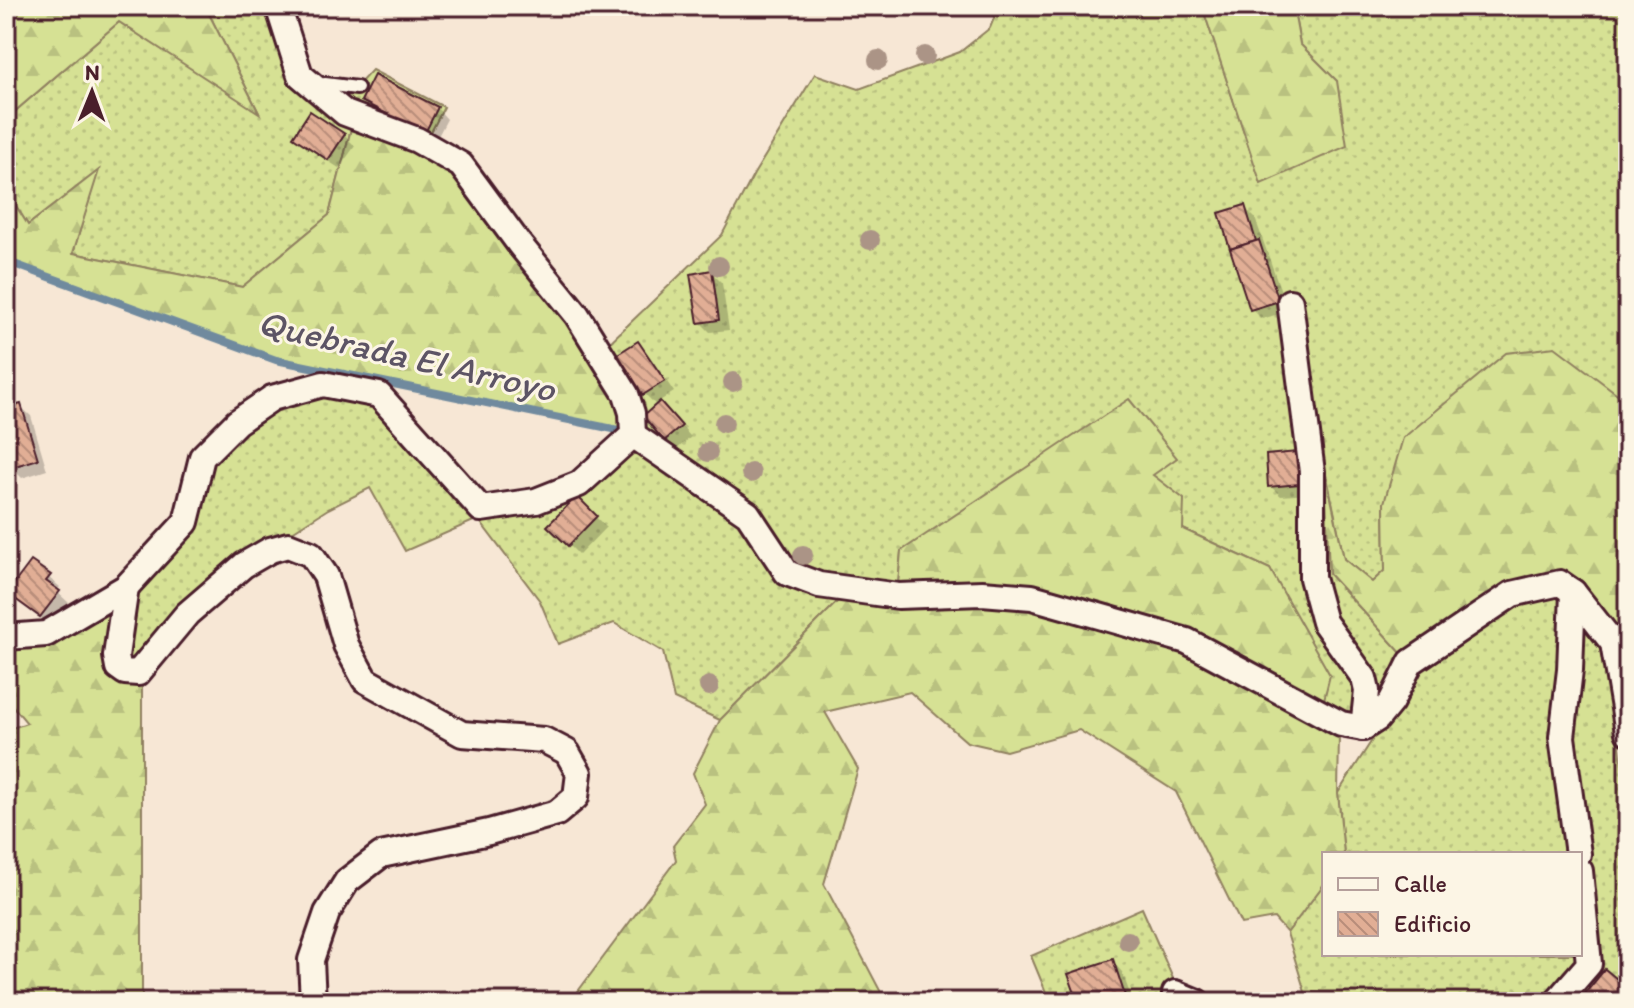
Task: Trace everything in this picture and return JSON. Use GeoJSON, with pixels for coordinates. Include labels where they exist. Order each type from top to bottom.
{"type":"FeatureCollection","features":[{"type":"Feature","properties":{"kind":"street"},"geometry":{"type":"LineString","coordinates":[[278,6],[300,75],[345,113],[417,140],[461,165],[577,315],[626,394],[632,413],[633,435]]}},
{"type":"Feature","properties":{"kind":"street"},"geometry":{"type":"LineString","coordinates":[[1290,302],[1312,472],[1312,578],[1324,622],[1364,678],[1367,691],[1363,728]]}},
{"type":"Feature","properties":{"kind":"street"},"geometry":{"type":"LineString","coordinates":[[6,637],[46,634],[126,587],[186,522],[202,457],[237,422],[272,398],[323,384],[379,395],[481,509],[536,501],[579,484],[633,435]]}},
{"type":"Feature","properties":{"kind":"street"},"geometry":{"type":"LineString","coordinates":[[633,435],[748,514],[787,573],[819,585],[898,596],[982,593],[1032,597],[1187,641],[1341,724],[1363,728],[1377,719],[1391,702],[1411,662],[1512,594],[1560,583],[1573,592],[1613,643],[1628,732]]}},
{"type":"Feature","properties":{"kind":"street"},"geometry":{"type":"LineString","coordinates":[[126,587],[116,656],[118,667],[125,672],[138,673],[187,614],[244,565],[270,550],[288,545],[311,554],[326,576],[346,645],[365,680],[462,734],[544,740],[567,752],[579,773],[576,797],[557,813],[489,832],[381,855],[347,881],[327,913],[311,960],[313,1002]]}},
{"type":"Feature","properties":{"kind":"street"},"geometry":{"type":"LineString","coordinates":[[1573,592],[1570,670],[1562,737],[1578,852]]}},
{"type":"Feature","properties":{"kind":"street"},"geometry":{"type":"LineString","coordinates":[[1556,1002],[1589,964],[1582,892]]}},
{"type":"Feature","properties":{"kind":"lane"},"geometry":{"type":"LineString","coordinates":[[318,90],[325,84],[357,88]]}},
{"type":"Feature","properties":{"kind":"green space"},"geometry":{"type":"Polygon","coordinates":[[[6,6],[205,6],[259,113],[119,22],[6,119],[6,6]]]}},
{"type":"Feature","properties":{"kind":"green space"},"geometry":{"type":"Polygon","coordinates":[[[205,6],[265,6],[292,80],[352,125],[329,215],[242,287],[73,253],[98,171],[28,225],[6,190],[6,119],[119,22],[258,111],[205,6]]]}},
{"type":"Feature","properties":{"kind":"green space"},"geometry":{"type":"Polygon","coordinates":[[[999,6],[1202,6],[1261,183],[1337,81],[1300,44],[1293,6],[1628,6],[1628,402],[1384,503],[1385,570],[1372,582],[1344,559],[1327,477],[1329,574],[1404,656],[1375,707],[1332,618],[1302,471],[1302,579],[1354,681],[1357,690],[1354,718],[1323,704],[1270,569],[1183,529],[1152,475],[1176,457],[901,551],[898,585],[821,575],[795,565],[642,430],[607,345],[722,235],[754,174],[815,74],[859,89],[960,52],[990,28],[999,6]]]}},
{"type":"Feature","properties":{"kind":"green space"},"geometry":{"type":"Polygon","coordinates":[[[1202,6],[1293,6],[1300,44],[1337,81],[1347,146],[1261,184],[1202,6]]]}},
{"type":"Feature","properties":{"kind":"green space"},"geometry":{"type":"Polygon","coordinates":[[[372,70],[444,107],[429,136],[351,105],[321,79],[360,83],[372,70]]]}},
{"type":"Feature","properties":{"kind":"green space"},"geometry":{"type":"Polygon","coordinates":[[[352,125],[413,148],[454,172],[568,319],[617,397],[623,431],[276,360],[14,264],[6,251],[6,190],[28,225],[99,170],[73,253],[242,287],[329,215],[352,125]]]}},
{"type":"Feature","properties":{"kind":"green space"},"geometry":{"type":"Polygon","coordinates":[[[1555,347],[1628,402],[1628,675],[1563,573],[1404,656],[1329,574],[1325,470],[1344,559],[1372,582],[1385,570],[1384,503],[1403,438],[1506,353],[1555,347]]]}},
{"type":"Feature","properties":{"kind":"green space"},"geometry":{"type":"Polygon","coordinates":[[[323,395],[373,403],[478,519],[405,551],[370,488],[328,509],[286,536],[134,663],[128,664],[126,657],[136,591],[211,462],[242,431],[276,408],[323,395]]]}},
{"type":"Feature","properties":{"kind":"green space"},"geometry":{"type":"Polygon","coordinates":[[[1129,399],[1177,458],[1153,475],[1184,499],[1183,529],[1270,569],[1330,675],[1323,704],[1192,633],[898,585],[901,551],[1129,399]]]}},
{"type":"Feature","properties":{"kind":"green space"},"geometry":{"type":"Polygon","coordinates":[[[633,448],[741,522],[781,581],[841,598],[720,720],[674,699],[663,652],[614,623],[558,644],[540,601],[478,519],[633,448]]]}},
{"type":"Feature","properties":{"kind":"green space"},"geometry":{"type":"Polygon","coordinates":[[[1558,594],[1564,597],[1568,852],[1344,852],[1338,793],[1418,669],[1516,603],[1558,594]]]}},
{"type":"Feature","properties":{"kind":"green space"},"geometry":{"type":"Polygon","coordinates":[[[841,598],[1029,607],[1182,650],[1339,735],[1338,793],[1344,852],[1322,852],[1322,887],[1287,933],[1274,918],[1241,924],[1176,792],[1079,730],[1006,751],[967,742],[910,692],[825,712],[858,769],[824,884],[886,1002],[570,1002],[676,860],[673,846],[705,804],[693,773],[720,720],[841,598]]]}},
{"type":"Feature","properties":{"kind":"green space"},"geometry":{"type":"Polygon","coordinates":[[[114,606],[107,657],[142,683],[142,1000],[6,1002],[6,730],[27,723],[6,698],[6,647],[114,606]]]}},
{"type":"Feature","properties":{"kind":"green space"},"geometry":{"type":"Polygon","coordinates":[[[1582,618],[1604,648],[1620,746],[1628,821],[1628,1002],[1569,1002],[1582,956],[1593,897],[1571,736],[1582,618]]]}},
{"type":"Feature","properties":{"kind":"green space"},"geometry":{"type":"Polygon","coordinates":[[[1322,887],[1322,956],[1578,956],[1579,960],[1544,1002],[1308,1002],[1287,933],[1322,887]]]}},
{"type":"Feature","properties":{"kind":"green space"},"geometry":{"type":"Polygon","coordinates":[[[1142,908],[1175,983],[1169,1002],[1050,1002],[1031,956],[1142,908]]]}},
{"type":"Feature","properties":{"kind":"building"},"geometry":{"type":"Polygon","coordinates":[[[374,75],[438,107],[425,133],[361,101],[374,75]]]}},
{"type":"Feature","properties":{"kind":"building"},"geometry":{"type":"Polygon","coordinates":[[[310,111],[345,134],[328,160],[293,137],[310,111]]]}},
{"type":"Feature","properties":{"kind":"building"},"geometry":{"type":"Polygon","coordinates":[[[1245,205],[1256,241],[1230,249],[1219,213],[1245,205]]]}},
{"type":"Feature","properties":{"kind":"building"},"geometry":{"type":"Polygon","coordinates":[[[1259,240],[1279,301],[1250,310],[1230,249],[1259,240]]]}},
{"type":"Feature","properties":{"kind":"building"},"geometry":{"type":"Polygon","coordinates":[[[712,270],[719,320],[698,323],[690,274],[712,270]]]}},
{"type":"Feature","properties":{"kind":"building"},"geometry":{"type":"Polygon","coordinates":[[[638,341],[665,381],[643,395],[616,355],[638,341]]]}},
{"type":"Feature","properties":{"kind":"building"},"geometry":{"type":"Polygon","coordinates":[[[660,401],[682,426],[664,441],[643,416],[660,401]]]}},
{"type":"Feature","properties":{"kind":"building"},"geometry":{"type":"Polygon","coordinates":[[[21,404],[38,459],[9,468],[6,458],[6,408],[21,404]]]}},
{"type":"Feature","properties":{"kind":"building"},"geometry":{"type":"Polygon","coordinates":[[[1297,452],[1299,484],[1268,487],[1266,455],[1297,452]]]}},
{"type":"Feature","properties":{"kind":"building"},"geometry":{"type":"Polygon","coordinates":[[[577,496],[597,516],[568,546],[547,526],[577,496]]]}},
{"type":"Feature","properties":{"kind":"building"},"geometry":{"type":"Polygon","coordinates":[[[31,561],[51,575],[46,581],[60,591],[40,617],[7,593],[31,561]]]}},
{"type":"Feature","properties":{"kind":"building"},"geometry":{"type":"Polygon","coordinates":[[[1113,959],[1127,1002],[1078,1002],[1068,974],[1113,959]]]}},
{"type":"Feature","properties":{"kind":"building"},"geometry":{"type":"Polygon","coordinates":[[[1605,969],[1628,988],[1628,997],[1623,1002],[1578,1002],[1605,969]]]}},
{"type":"Feature","properties":{"kind":"waterway","name":"Quebrada El Arroyo"},"geometry":{"type":"LineString","coordinates":[[6,251],[14,264],[276,360],[623,431]]}}]}
